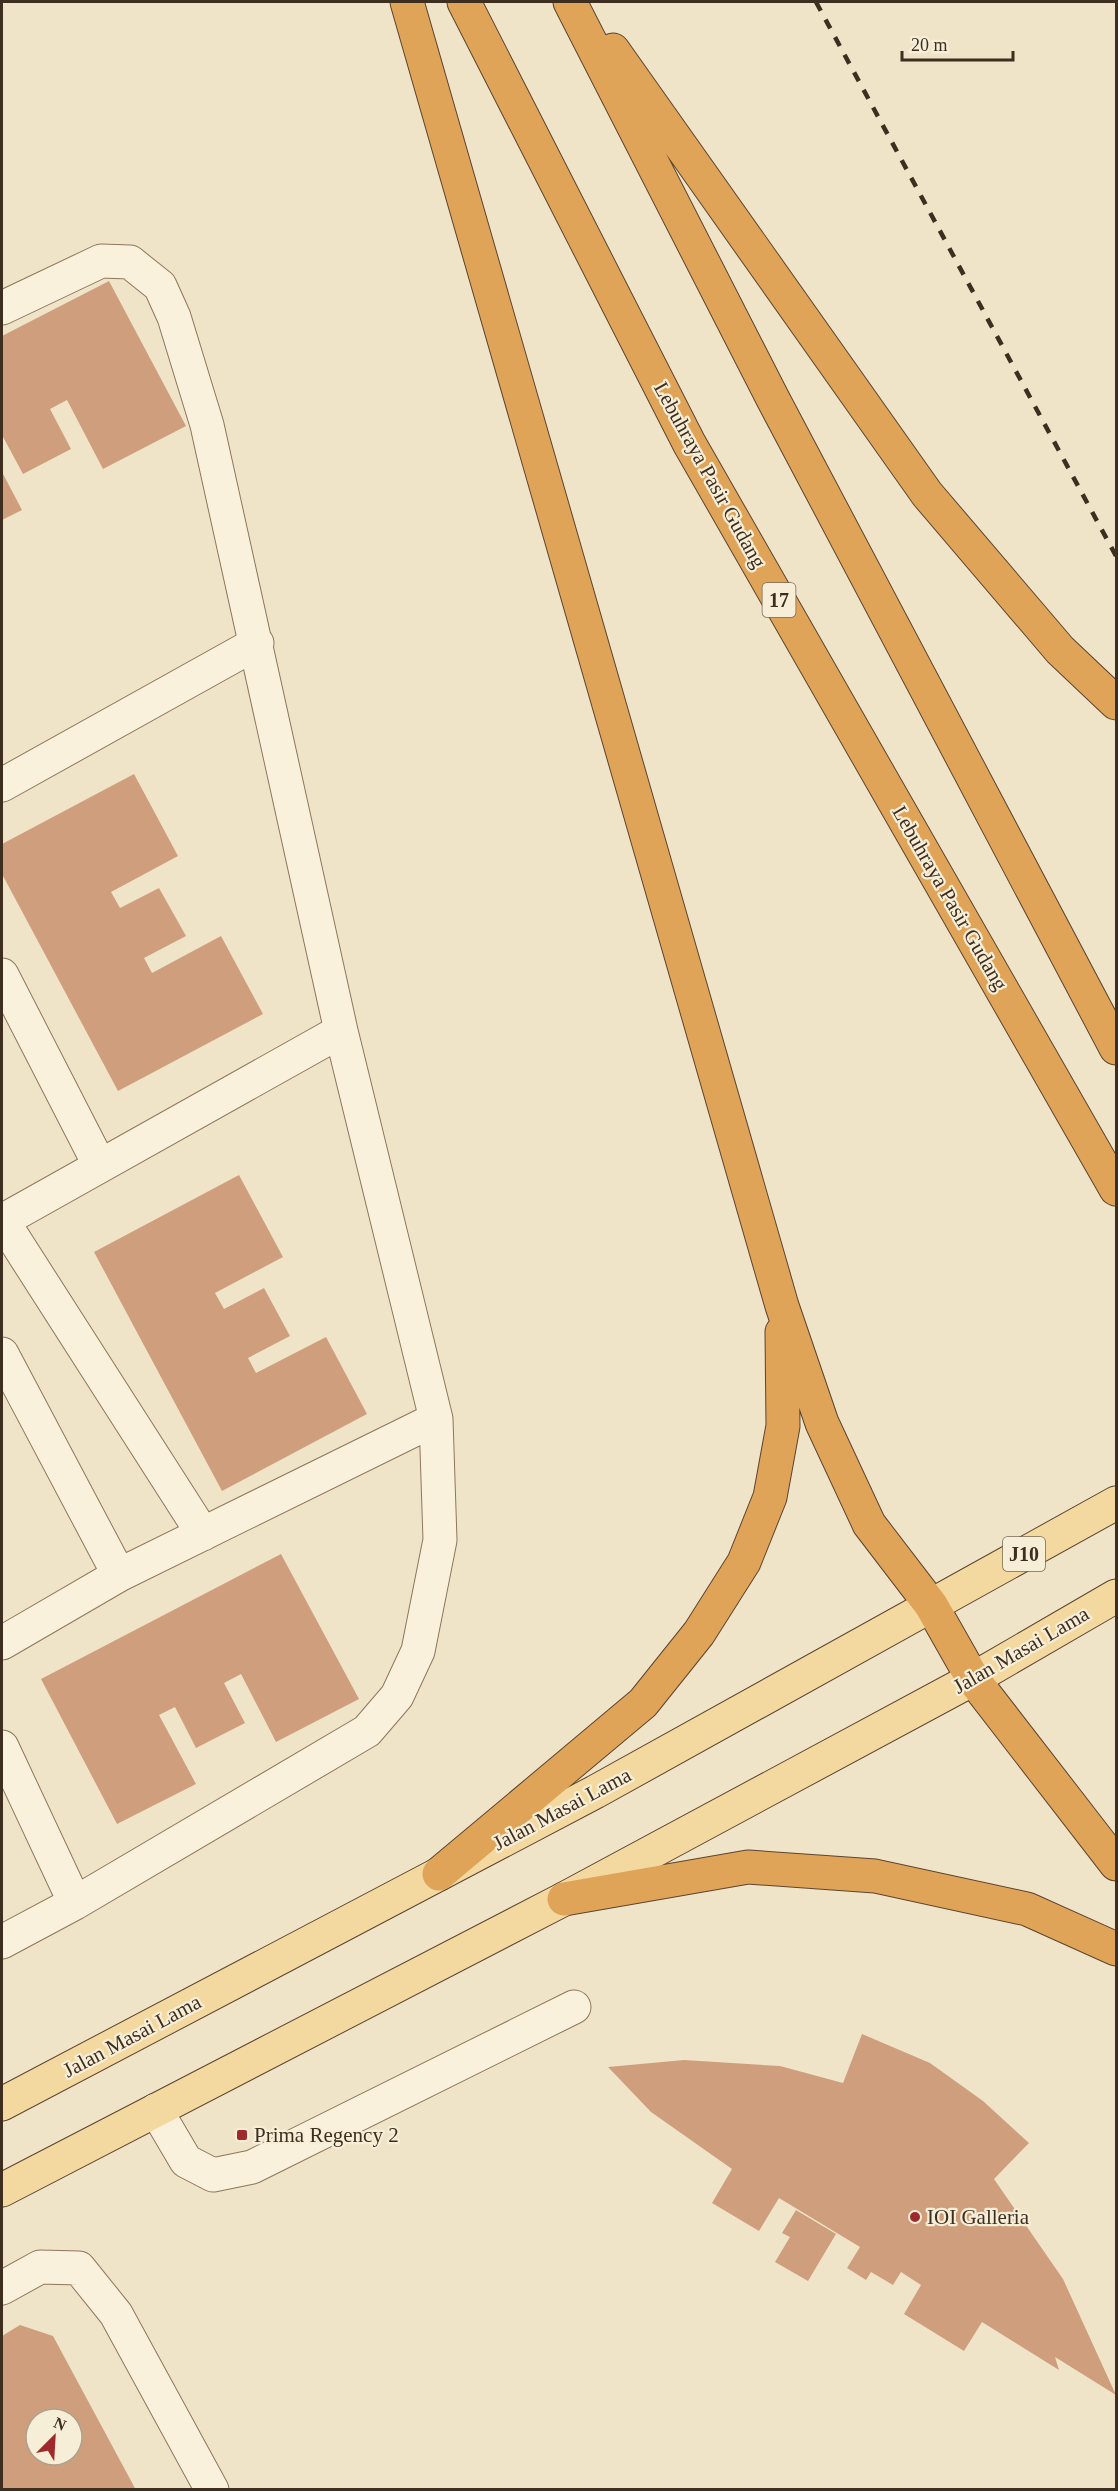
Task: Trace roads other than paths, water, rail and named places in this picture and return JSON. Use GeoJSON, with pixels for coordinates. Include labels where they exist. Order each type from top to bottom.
{"type":"FeatureCollection","features":[{"type":"Feature","properties":{"kind":"highway"},"geometry":{"type":"LineString","coordinates":[[407,2],[782,1306],[822,1422],[869,1524],[931,1605],[973,1679],[1116,1864]]}},
{"type":"Feature","properties":{"kind":"highway","name":"Lebuhraya Pasir Gudang"},"geometry":{"type":"LineString","coordinates":[[464,2],[690,443],[1116,1188]]}},
{"type":"Feature","properties":{"kind":"highway"},"geometry":{"type":"LineString","coordinates":[[570,2],[773,399],[1116,1048]]}},
{"type":"Feature","properties":{"kind":"highway"},"geometry":{"type":"LineString","coordinates":[[579,2],[927,494],[1060,650],[1116,703]]}},
{"type":"Feature","properties":{"kind":"highway"},"geometry":{"type":"LineString","coordinates":[[439,1874],[643,1703],[699,1633],[744,1562],[770,1497],[783,1426],[782,1306]]}},
{"type":"Feature","properties":{"kind":"highway"},"geometry":{"type":"LineString","coordinates":[[564,1899],[748,1867],[875,1875],[1027,1910],[1116,1949]]}},
{"type":"Feature","properties":{"kind":"main road","name":"Jalan Masai Lama"},"geometry":{"type":"LineString","coordinates":[[2,2104],[595,1792],[1116,1503]]}},
{"type":"Feature","properties":{"kind":"main road","name":"Jalan Masai Lama"},"geometry":{"type":"LineString","coordinates":[[2,2190],[564,1899],[973,1679],[1116,1596]]}},
{"type":"Feature","properties":{"kind":"lane"},"geometry":{"type":"LineString","coordinates":[[2,308],[101,261],[130,262],[160,286],[174,317],[207,425],[341,1031],[436,1419],[440,1540],[418,1651],[397,1696],[367,1731],[75,1903],[2,1942]]}},
{"type":"Feature","properties":{"kind":"lane"},"geometry":{"type":"LineString","coordinates":[[2,785],[257,643]]}},
{"type":"Feature","properties":{"kind":"lane"},"geometry":{"type":"LineString","coordinates":[[2,975],[99,1166]]}},
{"type":"Feature","properties":{"kind":"lane"},"geometry":{"type":"LineString","coordinates":[[203,1534],[2,1220],[341,1031]]}},
{"type":"Feature","properties":{"kind":"lane"},"geometry":{"type":"LineString","coordinates":[[2,1354],[120,1575]]}},
{"type":"Feature","properties":{"kind":"lane"},"geometry":{"type":"LineString","coordinates":[[2,1643],[120,1575],[436,1419]]}},
{"type":"Feature","properties":{"kind":"lane"},"geometry":{"type":"LineString","coordinates":[[2,1747],[75,1903]]}},
{"type":"Feature","properties":{"kind":"lane"},"geometry":{"type":"LineString","coordinates":[[156,2110],[186,2161],[213,2175],[252,2167],[574,2007]]}},
{"type":"Feature","properties":{"kind":"lane"},"geometry":{"type":"LineString","coordinates":[[2,2288],[40,2267],[79,2268],[116,2314],[212,2490]]}},
{"type":"Feature","properties":{"kind":"railway"},"geometry":{"type":"LineString","coordinates":[[816,2],[1116,556]]}},
{"type":"Feature","properties":{"kind":"place","name":"Prima Regency 2"},"geometry":{"type":"Point","coordinates":[242,2135]}},
{"type":"Feature","properties":{"kind":"place","name":"IOI Galleria"},"geometry":{"type":"Point","coordinates":[915,2217]}}]}
